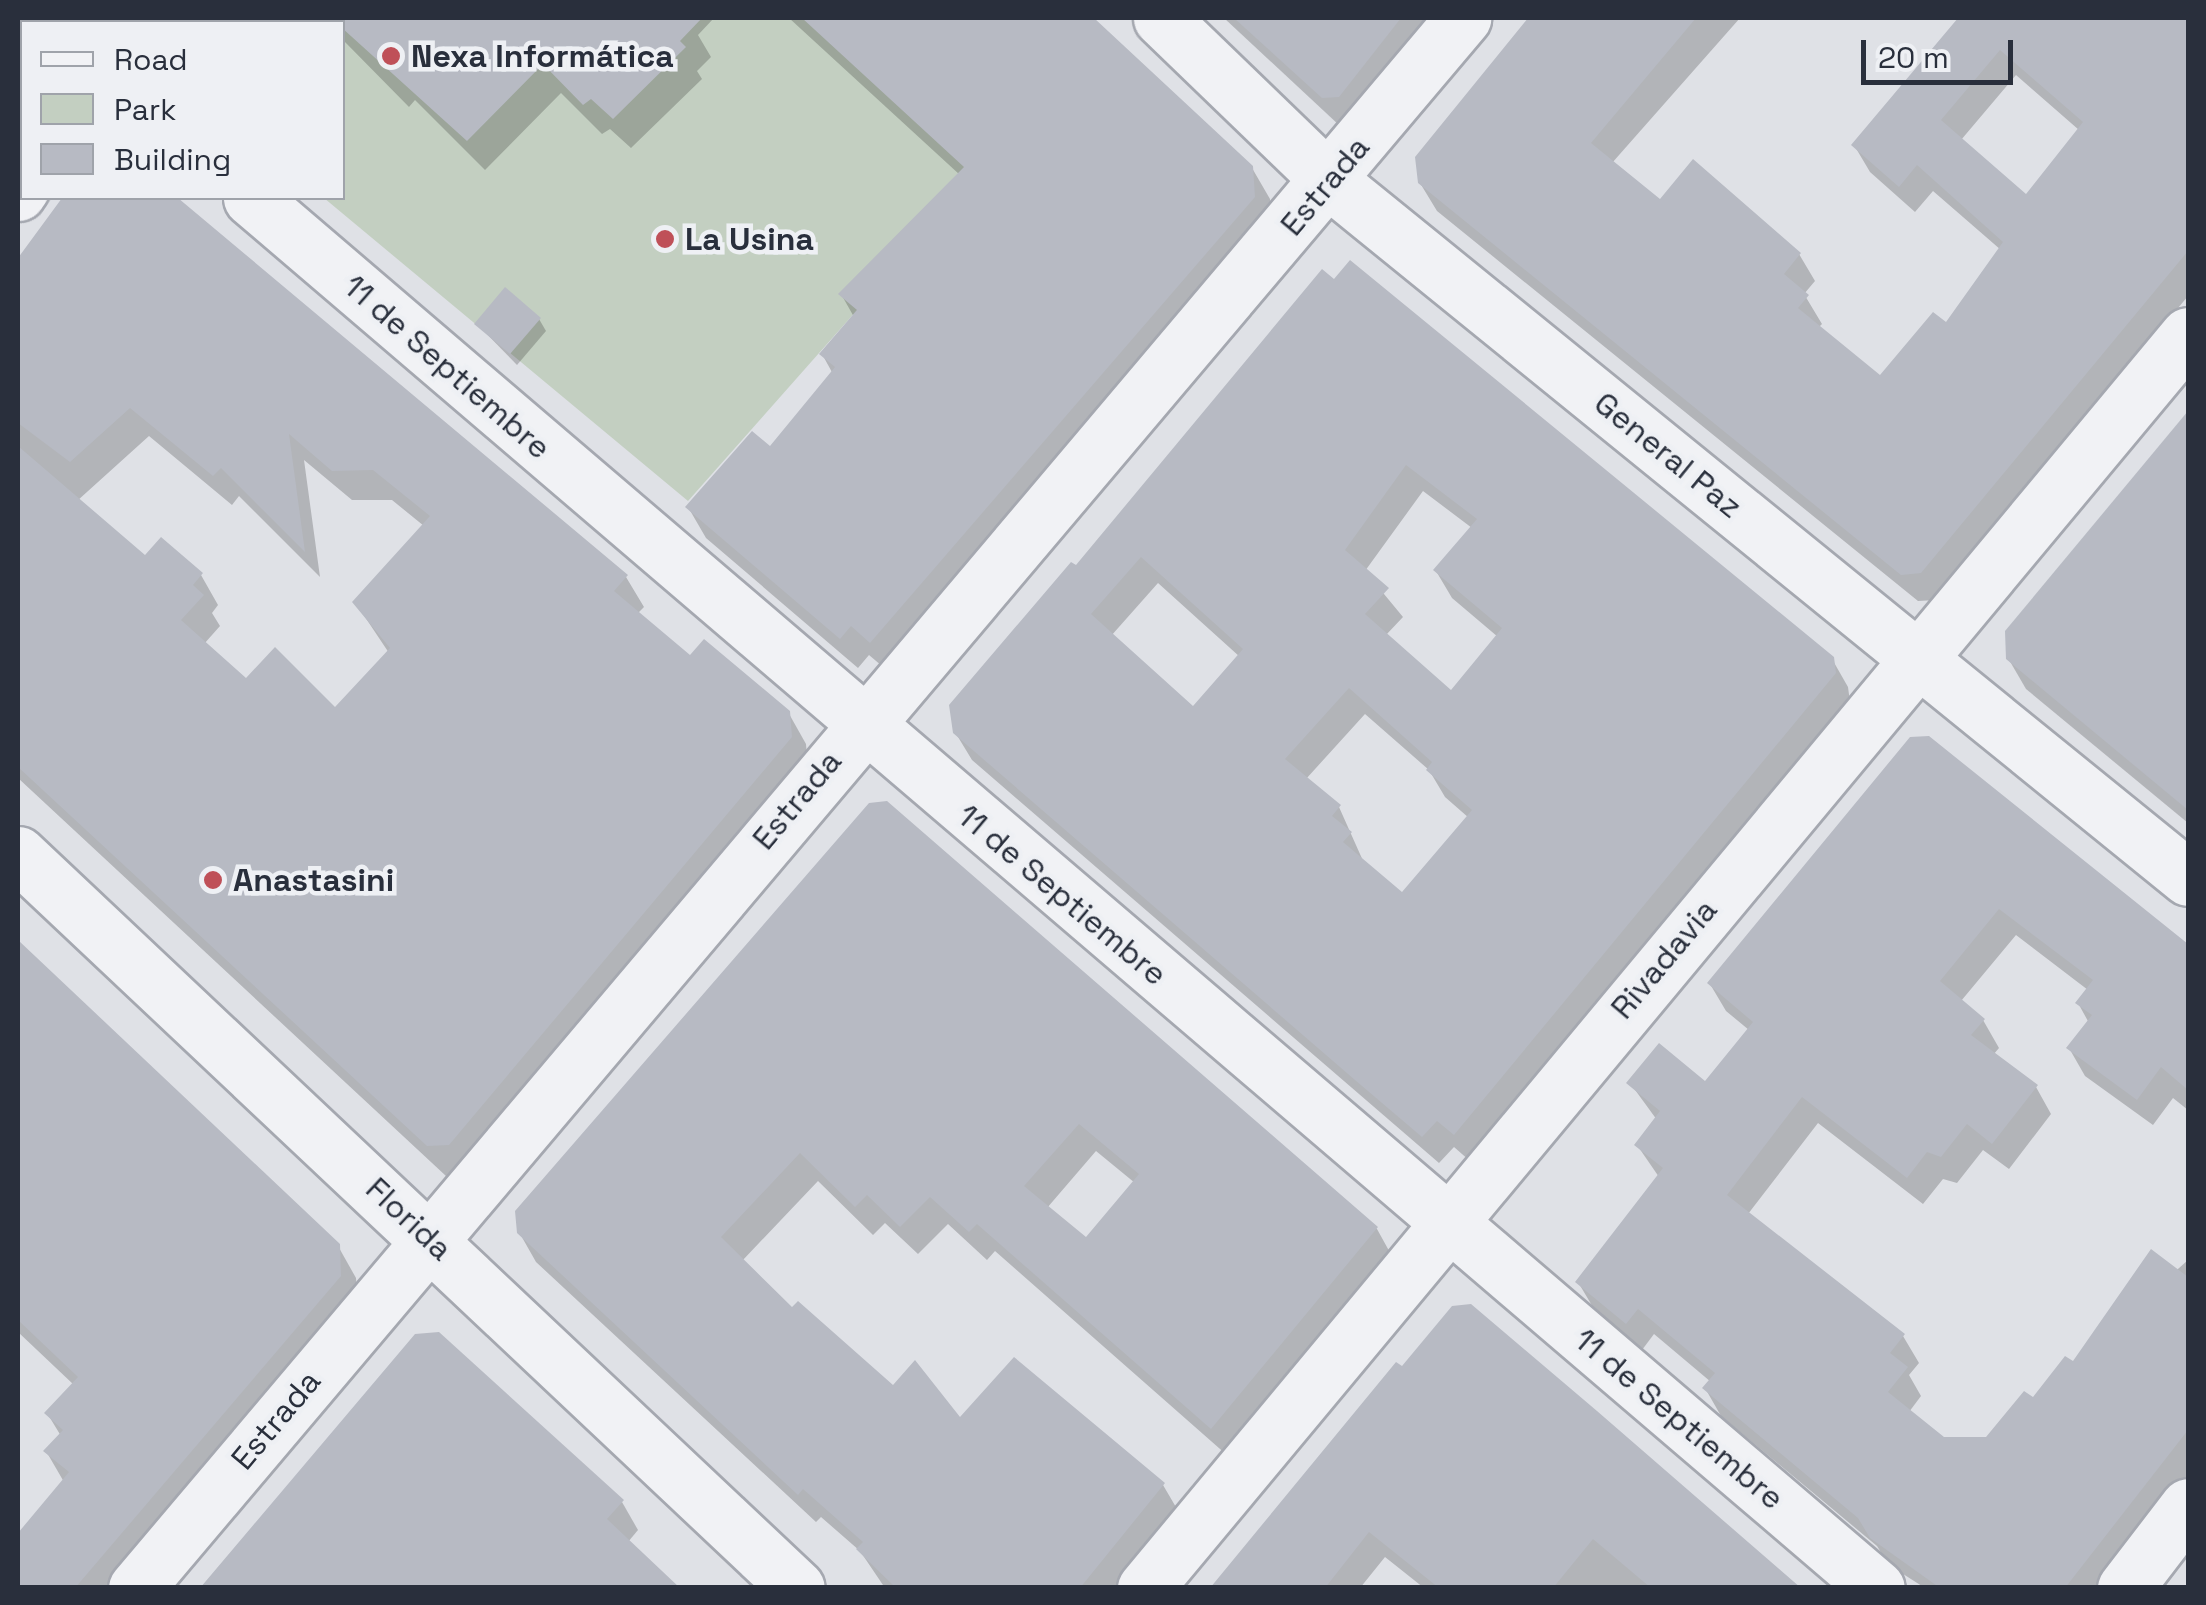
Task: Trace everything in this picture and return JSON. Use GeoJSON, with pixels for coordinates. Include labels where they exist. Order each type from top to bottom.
{"type":"FeatureCollection","features":[{"type":"Feature","properties":{"kind":"street","name":"General Paz"},"geometry":{"type":"LineString","coordinates":[[1160,18],[1331,182],[2188,878]]}},
{"type":"Feature","properties":{"kind":"street","name":"Estrada"},"geometry":{"type":"LineString","coordinates":[[136,1588],[862,724],[1331,182],[1463,18]]}},
{"type":"Feature","properties":{"kind":"street","name":"11 de Septiembre"},"geometry":{"type":"LineString","coordinates":[[253,200],[1877,1588]]}},
{"type":"Feature","properties":{"kind":"street","name":"Rivadavia"},"geometry":{"type":"LineString","coordinates":[[1144,1588],[2188,335]]}},
{"type":"Feature","properties":{"kind":"street","name":"Florida"},"geometry":{"type":"LineString","coordinates":[[18,854],[796,1588]]}},
{"type":"Feature","properties":{"kind":"street"},"geometry":{"type":"LineString","coordinates":[[2125,1588],[2188,1506]]}},
{"type":"Feature","properties":{"kind":"green space","name":"La Usina"},"geometry":{"type":"Polygon","coordinates":[[[856,18],[964,116],[999,197],[873,292],[688,501],[326,200],[345,200],[345,20],[198,20],[856,18]]]}},
{"type":"Feature","properties":{"kind":"building"},"geometry":{"type":"Polygon","coordinates":[[[702,18],[680,41],[686,47],[613,119],[591,99],[583,105],[543,64],[467,141],[345,31],[345,20],[333,20],[702,18]]]}},
{"type":"Feature","properties":{"kind":"building"},"geometry":{"type":"Polygon","coordinates":[[[802,18],[1094,18],[1253,166],[1255,197],[870,643],[851,626],[840,639],[685,507],[752,431],[770,446],[835,367],[819,354],[857,310],[838,294],[964,167],[802,18]]]}},
{"type":"Feature","properties":{"kind":"building"},"geometry":{"type":"Polygon","coordinates":[[[1234,18],[1401,18],[1339,97],[1322,98],[1234,18]]]}},
{"type":"Feature","properties":{"kind":"building"},"geometry":{"type":"Polygon","coordinates":[[[1528,18],[1696,18],[1591,143],[1660,199],[1693,159],[1801,253],[1784,274],[1809,295],[1798,308],[1880,375],[1933,312],[1946,322],[2003,242],[1917,165],[1899,187],[1851,145],[1958,18],[2188,18],[2188,251],[1921,573],[1901,575],[1418,183],[1415,157],[1528,18]],[[2000,50],[1941,120],[2026,194],[2083,122],[2000,50]]]}},
{"type":"Feature","properties":{"kind":"building"},"geometry":{"type":"Polygon","coordinates":[[[61,200],[180,200],[628,575],[614,591],[690,655],[704,639],[790,711],[792,737],[449,1145],[427,1146],[18,767],[18,446],[145,555],[161,537],[203,573],[193,585],[204,595],[181,620],[246,678],[275,647],[335,707],[390,648],[352,602],[430,516],[373,470],[332,471],[289,434],[305,552],[221,468],[213,476],[130,408],[70,462],[18,423],[18,258],[61,200]]]}},
{"type":"Feature","properties":{"kind":"building"},"geometry":{"type":"Polygon","coordinates":[[[1350,260],[1834,657],[1836,673],[1454,1135],[1437,1121],[1422,1137],[1355,1080],[953,733],[949,705],[1071,562],[1076,565],[1322,269],[1334,279],[1350,260]],[[1406,465],[1345,550],[1389,588],[1365,614],[1451,690],[1502,628],[1433,570],[1477,519],[1406,465]],[[1141,557],[1091,614],[1193,706],[1243,649],[1141,557]],[[1349,688],[1285,759],[1341,805],[1332,816],[1352,832],[1343,842],[1402,892],[1472,810],[1426,770],[1432,762],[1349,688]]]}},
{"type":"Feature","properties":{"kind":"building"},"geometry":{"type":"Polygon","coordinates":[[[505,287],[541,318],[510,354],[474,324],[505,287]]]}},
{"type":"Feature","properties":{"kind":"building"},"geometry":{"type":"Polygon","coordinates":[[[2188,411],[2188,810],[2006,659],[2005,631],[2188,411]]]}},
{"type":"Feature","properties":{"kind":"building"},"geometry":{"type":"Polygon","coordinates":[[[1929,736],[2188,944],[2188,1090],[2161,1067],[2137,1100],[2066,1048],[2092,1015],[2075,1003],[2093,980],[1999,909],[1940,981],[1985,1019],[1971,1035],[2038,1085],[1992,1144],[1967,1124],[1941,1157],[1927,1152],[1907,1178],[1802,1097],[1727,1195],[1905,1334],[1890,1353],[1908,1367],[1888,1392],[1944,1437],[1986,1437],[2024,1391],[2033,1397],[2065,1356],[2073,1361],[2151,1249],[2188,1277],[2188,1430],[2065,1588],[1940,1588],[1870,1538],[1858,1518],[1702,1388],[1715,1373],[1638,1309],[1626,1324],[1575,1282],[1663,1168],[1634,1145],[1660,1111],[1626,1083],[1659,1043],[1705,1081],[1753,1022],[1707,983],[1910,737],[1929,736]]]}},
{"type":"Feature","properties":{"kind":"building"},"geometry":{"type":"Polygon","coordinates":[[[887,801],[1378,1227],[1211,1429],[977,1224],[969,1232],[930,1197],[900,1227],[867,1195],[855,1207],[800,1153],[721,1237],[792,1307],[798,1301],[893,1385],[915,1360],[960,1417],[1014,1357],[1165,1483],[1080,1588],[896,1588],[856,1549],[863,1542],[803,1489],[798,1495],[517,1233],[515,1211],[869,803],[887,801]],[[1079,1124],[1024,1186],[1086,1237],[1139,1174],[1079,1124]]]}},
{"type":"Feature","properties":{"kind":"building"},"geometry":{"type":"Polygon","coordinates":[[[18,940],[340,1244],[341,1276],[75,1588],[18,1588],[18,1533],[69,1472],[43,1451],[63,1430],[44,1413],[78,1377],[18,1320],[18,940]]]}},
{"type":"Feature","properties":{"kind":"building"},"geometry":{"type":"Polygon","coordinates":[[[1471,1304],[1801,1588],[1651,1588],[1593,1539],[1553,1588],[1439,1588],[1369,1532],[1325,1588],[1210,1588],[1396,1362],[1402,1366],[1452,1306],[1471,1304]]]}},
{"type":"Feature","properties":{"kind":"building"},"geometry":{"type":"Polygon","coordinates":[[[439,1332],[624,1500],[607,1519],[680,1588],[200,1588],[415,1334],[439,1332]]]}},
{"type":"Feature","properties":{"kind":"place","name":"Nexa Informática"},"geometry":{"type":"Point","coordinates":[391,56]}},
{"type":"Feature","properties":{"kind":"place","name":"La Usina"},"geometry":{"type":"Point","coordinates":[665,239]}},
{"type":"Feature","properties":{"kind":"place","name":"Anastasini"},"geometry":{"type":"Point","coordinates":[213,880]}}]}
